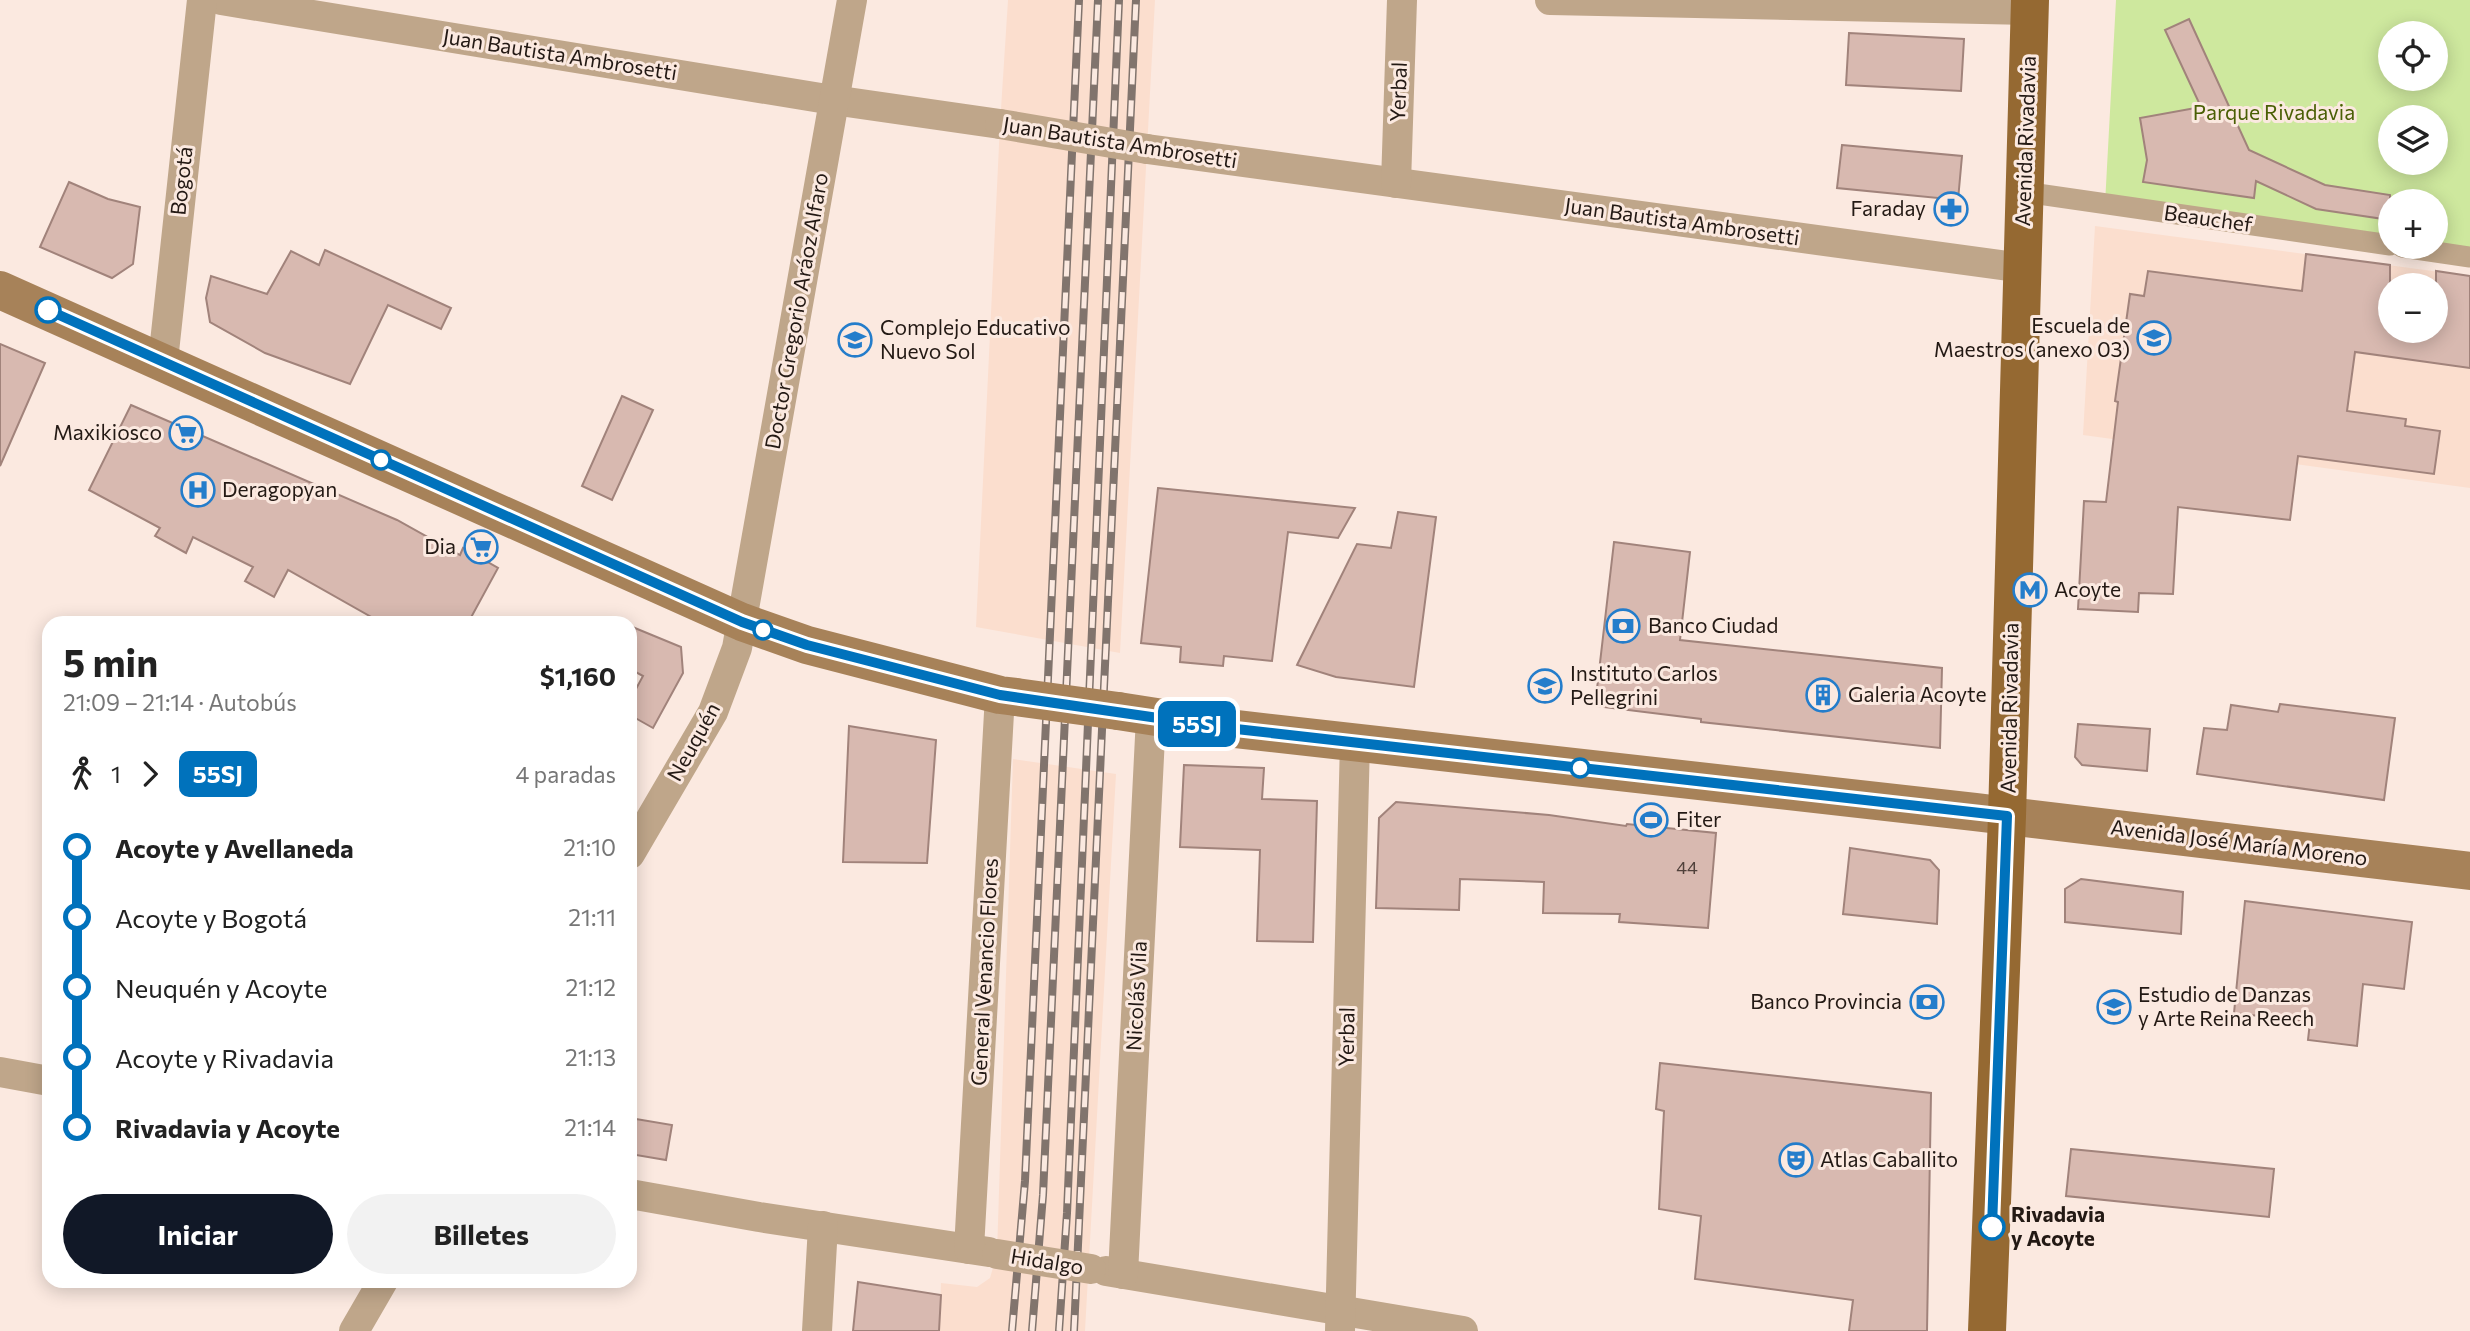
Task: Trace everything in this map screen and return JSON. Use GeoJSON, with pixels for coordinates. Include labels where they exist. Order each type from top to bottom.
{"type":"FeatureCollection","features":[{"type":"Feature","properties":{"kind":"main road","name":"Avenida Rivadavia"},"geometry":{"type":"LineString","coordinates":[[1987,1331],[2007,816],[2030,5]]}},
{"type":"Feature","properties":{"kind":"main road","name":"Avenida José María Moreno"},"geometry":{"type":"LineString","coordinates":[[0,290],[742,622],[807,645],[1008,696],[1355,742],[2470,871]]}},
{"type":"Feature","properties":{"kind":"street","name":"Bogotá"},"geometry":{"type":"LineString","coordinates":[[163,361],[202,0]]}},
{"type":"Feature","properties":{"kind":"street","name":"Juan Bautista Ambrosetti"},"geometry":{"type":"LineString","coordinates":[[221,0],[1147,149],[2023,268]]}},
{"type":"Feature","properties":{"kind":"street","name":"Doctor Gregorio Aráoz Alfaro"},"geometry":{"type":"LineString","coordinates":[[742,622],[852,0]]}},
{"type":"Feature","properties":{"kind":"street","name":"Yerbal"},"geometry":{"type":"LineString","coordinates":[[1396,183],[1402,0]]}},
{"type":"Feature","properties":{"kind":"street"},"geometry":{"type":"LineString","coordinates":[[1550,0],[2030,5]]}},
{"type":"Feature","properties":{"kind":"street","name":"Beauchef"},"geometry":{"type":"LineString","coordinates":[[2025,192],[2378,243]]}},
{"type":"Feature","properties":{"kind":"street"},"geometry":{"type":"LineString","coordinates":[[2448,254],[2470,257]]}},
{"type":"Feature","properties":{"kind":"street","name":"Neuquén"},"geometry":{"type":"LineString","coordinates":[[637,842],[713,712],[737,648],[742,622]]}},
{"type":"Feature","properties":{"kind":"street","name":"General Venancio Flores"},"geometry":{"type":"LineString","coordinates":[[983,1252],[1008,696]]}},
{"type":"Feature","properties":{"kind":"street","name":"Nicolás Vila"},"geometry":{"type":"LineString","coordinates":[[1124,1274],[1134,714]]}},
{"type":"Feature","properties":{"kind":"street","name":"Yerbal"},"geometry":{"type":"LineString","coordinates":[[1340,1321],[1355,742]]}},
{"type":"Feature","properties":{"kind":"street"},"geometry":{"type":"LineString","coordinates":[[0,1072],[42,1080]]}},
{"type":"Feature","properties":{"kind":"street","name":"Hidalgo"},"geometry":{"type":"LineString","coordinates":[[637,1195],[1124,1274],[1340,1321],[1463,1331]]}},
{"type":"Feature","properties":{"kind":"street"},"geometry":{"type":"LineString","coordinates":[[817,1331],[823,1226]]}},
{"type":"Feature","properties":{"kind":"street"},"geometry":{"type":"LineString","coordinates":[[354,1331],[379,1288]]}},
{"type":"Feature","properties":{"kind":"shaded area"},"geometry":{"type":"Polygon","coordinates":[[[1008,0],[1155,0],[1120,653],[976,627],[1008,0]]]}},
{"type":"Feature","properties":{"kind":"shaded area"},"geometry":{"type":"Polygon","coordinates":[[[2095,226],[2448,273],[2378,273],[2378,343],[2448,343],[2448,273],[2470,276],[2470,488],[2083,435],[2095,226]]]}},
{"type":"Feature","properties":{"kind":"shaded area"},"geometry":{"type":"Polygon","coordinates":[[[1013,759],[1116,774],[1085,1331],[939,1331],[941,1283],[977,1287],[990,1278],[997,1254],[1013,759]]]}},
{"type":"Feature","properties":{"kind":"green space","name":"Parque Rivadavia"},"geometry":{"type":"Polygon","coordinates":[[[2116,0],[2470,0],[2470,257],[2448,251],[2448,189],[2378,189],[2378,243],[2105,204],[2116,0]]]}},
{"type":"Feature","properties":{"kind":"building"},"geometry":{"type":"Polygon","coordinates":[[[2189,19],[2249,150],[2325,185],[2378,193],[2378,218],[2316,209],[2256,181],[2254,198],[2143,182],[2147,160],[2140,118],[2201,107],[2165,30],[2189,19]]]}},
{"type":"Feature","properties":{"kind":"building"},"geometry":{"type":"Polygon","coordinates":[[[1849,33],[1964,39],[1961,91],[1846,85],[1849,33]]]}},
{"type":"Feature","properties":{"kind":"building"},"geometry":{"type":"Polygon","coordinates":[[[1842,145],[1962,156],[1958,200],[1837,188],[1842,145]]]}},
{"type":"Feature","properties":{"kind":"building"},"geometry":{"type":"Polygon","coordinates":[[[69,182],[108,199],[140,207],[133,264],[112,278],[40,247],[69,182]]]}},
{"type":"Feature","properties":{"kind":"building"},"geometry":{"type":"Polygon","coordinates":[[[325,250],[451,308],[441,329],[388,305],[350,384],[265,353],[210,322],[206,298],[211,276],[267,294],[291,251],[319,265],[325,250]]]}},
{"type":"Feature","properties":{"kind":"building"},"geometry":{"type":"Polygon","coordinates":[[[2306,254],[2390,265],[2390,273],[2378,273],[2378,343],[2448,343],[2448,273],[2436,271],[2470,276],[2470,368],[2355,352],[2347,411],[2406,419],[2405,426],[2440,431],[2434,474],[2298,456],[2290,520],[2178,507],[2173,594],[2139,593],[2138,612],[2078,609],[2084,501],[2106,502],[2118,402],[2115,401],[2130,294],[2144,296],[2148,271],[2302,291],[2306,254]]]}},
{"type":"Feature","properties":{"kind":"building"},"geometry":{"type":"Polygon","coordinates":[[[0,344],[45,363],[0,466],[0,344]]]}},
{"type":"Feature","properties":{"kind":"building"},"geometry":{"type":"Polygon","coordinates":[[[622,396],[653,410],[612,500],[582,486],[622,396]]]}},
{"type":"Feature","properties":{"kind":"building"},"geometry":{"type":"Polygon","coordinates":[[[131,405],[397,520],[460,555],[463,548],[498,568],[472,616],[370,616],[288,570],[274,597],[245,581],[253,567],[193,537],[186,553],[155,536],[160,528],[89,490],[131,405]]]}},
{"type":"Feature","properties":{"kind":"building"},"geometry":{"type":"Polygon","coordinates":[[[1158,488],[1355,508],[1338,538],[1288,532],[1272,661],[1224,656],[1223,666],[1180,662],[1181,647],[1141,643],[1158,488]]]}},
{"type":"Feature","properties":{"kind":"building"},"geometry":{"type":"Polygon","coordinates":[[[1398,512],[1436,517],[1414,687],[1336,677],[1297,665],[1357,544],[1391,548],[1398,512]]]}},
{"type":"Feature","properties":{"kind":"building"},"geometry":{"type":"Polygon","coordinates":[[[1614,542],[1690,552],[1680,640],[1942,668],[1940,748],[1701,722],[1701,719],[1595,706],[1614,542]]]}},
{"type":"Feature","properties":{"kind":"building"},"geometry":{"type":"Polygon","coordinates":[[[637,629],[681,647],[683,673],[653,728],[637,719],[637,687],[643,676],[637,673],[637,629]]]}},
{"type":"Feature","properties":{"kind":"building"},"geometry":{"type":"Polygon","coordinates":[[[2280,704],[2395,718],[2384,800],[2197,774],[2204,728],[2227,730],[2231,705],[2278,712],[2280,704]]]}},
{"type":"Feature","properties":{"kind":"building"},"geometry":{"type":"Polygon","coordinates":[[[2078,724],[2150,729],[2147,771],[2082,765],[2075,757],[2078,724]]]}},
{"type":"Feature","properties":{"kind":"building"},"geometry":{"type":"Polygon","coordinates":[[[849,726],[936,740],[927,863],[843,862],[849,726]]]}},
{"type":"Feature","properties":{"kind":"building"},"geometry":{"type":"Polygon","coordinates":[[[1184,765],[1264,768],[1262,799],[1317,801],[1313,942],[1257,941],[1260,850],[1180,847],[1184,765]]]}},
{"type":"Feature","properties":{"kind":"building"},"geometry":{"type":"Polygon","coordinates":[[[1396,802],[1716,833],[1708,928],[1619,922],[1620,914],[1543,913],[1544,882],[1460,879],[1459,910],[1376,908],[1379,818],[1396,802]]]}},
{"type":"Feature","properties":{"kind":"building"},"geometry":{"type":"Polygon","coordinates":[[[1850,848],[1930,860],[1939,870],[1937,924],[1843,914],[1850,848]]]}},
{"type":"Feature","properties":{"kind":"building"},"geometry":{"type":"Polygon","coordinates":[[[2081,879],[2183,892],[2181,934],[2065,922],[2065,889],[2081,879]]]}},
{"type":"Feature","properties":{"kind":"building"},"geometry":{"type":"Polygon","coordinates":[[[2245,901],[2412,922],[2404,989],[2363,984],[2357,1046],[2308,1040],[2310,1022],[2234,1013],[2245,901]]]}},
{"type":"Feature","properties":{"kind":"building","name":"Atlas Caballito"},"geometry":{"type":"Polygon","coordinates":[[[1660,1063],[1931,1093],[1927,1331],[1849,1331],[1853,1300],[1695,1279],[1701,1216],[1659,1209],[1664,1111],[1656,1109],[1660,1063]]]}},
{"type":"Feature","properties":{"kind":"building"},"geometry":{"type":"Polygon","coordinates":[[[637,1119],[672,1125],[666,1160],[637,1155],[637,1119]]]}},
{"type":"Feature","properties":{"kind":"building"},"geometry":{"type":"Polygon","coordinates":[[[2071,1149],[2274,1169],[2269,1217],[2066,1196],[2071,1149]]]}},
{"type":"Feature","properties":{"kind":"building"},"geometry":{"type":"Polygon","coordinates":[[[858,1282],[941,1295],[939,1331],[853,1331],[858,1282]]]}},
{"type":"Feature","properties":{"kind":"railway"},"geometry":{"type":"LineString","coordinates":[[1012,1331],[1025,1181],[1079,0]]}},
{"type":"Feature","properties":{"kind":"railway"},"geometry":{"type":"LineString","coordinates":[[1032,1331],[1043,1195],[1098,0]]}},
{"type":"Feature","properties":{"kind":"railway"},"geometry":{"type":"LineString","coordinates":[[1059,1331],[1067,1213],[1119,0]]}},
{"type":"Feature","properties":{"kind":"railway"},"geometry":{"type":"LineString","coordinates":[[1074,1331],[1136,0]]}},
{"type":"Feature","properties":{"kind":"bus line","name":"55SJ"},"geometry":{"type":"LineString","coordinates":[[48,310],[742,622],[807,645],[1000,695],[1227,728],[2007,816],[1992,1227]]}},
{"type":"Feature","properties":{"kind":"place","name":"Faraday"},"geometry":{"type":"Point","coordinates":[1951,209]}},
{"type":"Feature","properties":{"kind":"place","name":"Escuela de Maestros (anexo 03)"},"geometry":{"type":"Point","coordinates":[2154,338]}},
{"type":"Feature","properties":{"kind":"place","name":"Complejo Educativo Nuevo Sol"},"geometry":{"type":"Point","coordinates":[855,340]}},
{"type":"Feature","properties":{"kind":"place","name":"Maxikiosco"},"geometry":{"type":"Point","coordinates":[186,433]}},
{"type":"Feature","properties":{"kind":"place","name":"Deragopyan"},"geometry":{"type":"Point","coordinates":[198,490]}},
{"type":"Feature","properties":{"kind":"place","name":"Dia"},"geometry":{"type":"Point","coordinates":[481,547]}},
{"type":"Feature","properties":{"kind":"place","name":"Acoyte"},"geometry":{"type":"Point","coordinates":[2030,590]}},
{"type":"Feature","properties":{"kind":"place","name":"Banco Ciudad"},"geometry":{"type":"Point","coordinates":[1623,626]}},
{"type":"Feature","properties":{"kind":"place","name":"Instituto Carlos Pellegrini"},"geometry":{"type":"Point","coordinates":[1545,686]}},
{"type":"Feature","properties":{"kind":"place","name":"Galeria Acoyte"},"geometry":{"type":"Point","coordinates":[1823,695]}},
{"type":"Feature","properties":{"kind":"place","name":"Fiter"},"geometry":{"type":"Point","coordinates":[1651,820]}},
{"type":"Feature","properties":{"kind":"place","name":"Banco Provincia"},"geometry":{"type":"Point","coordinates":[1927,1002]}},
{"type":"Feature","properties":{"kind":"place","name":"Estudio de Danzas y Arte Reina Reech"},"geometry":{"type":"Point","coordinates":[2114,1007]}},
{"type":"Feature","properties":{"kind":"place","name":"Atlas Caballito"},"geometry":{"type":"Point","coordinates":[1796,1160]}},
{"type":"Feature","properties":{"kind":"place","name":"Rivadavia y Acoyte"},"geometry":{"type":"Point","coordinates":[1992,1227]}}]}
